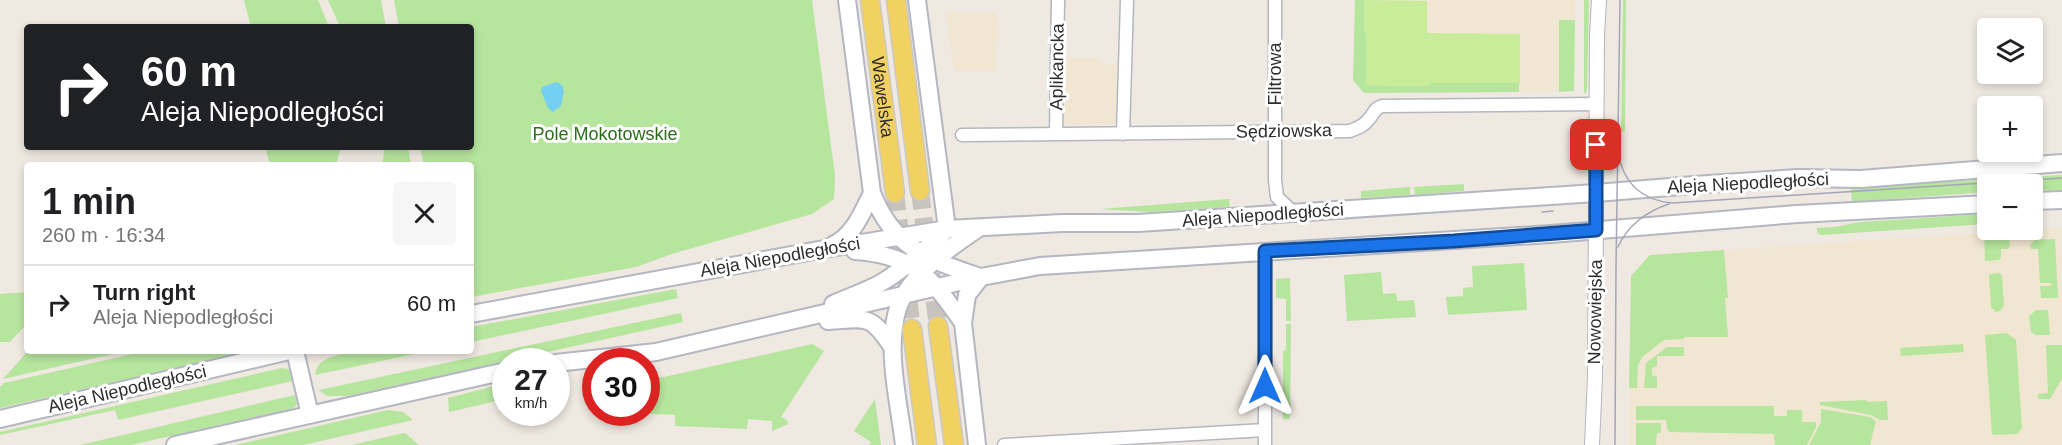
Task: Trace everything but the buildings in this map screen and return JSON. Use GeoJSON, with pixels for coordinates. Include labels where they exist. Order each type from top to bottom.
{"type":"FeatureCollection","features":[{"type":"Feature","properties":{"kind":"main road"},"geometry":{"type":"LineString","coordinates":[[847,0],[872,193],[876,204],[922,273],[937,288],[963,323]]}},
{"type":"Feature","properties":{"kind":"main road","name":"Wawelska"},"geometry":{"type":"LineString","coordinates":[[870,0],[895,193]]}},
{"type":"Feature","properties":{"kind":"main road","name":"Wawelska"},"geometry":{"type":"LineString","coordinates":[[896,0],[920,191]]}},
{"type":"Feature","properties":{"kind":"main road"},"geometry":{"type":"LineString","coordinates":[[790,322],[868,289],[893,275],[946,229],[917,0]]}},
{"type":"Feature","properties":{"kind":"main road","name":"Aleja Niepodległości"},"geometry":{"type":"LineString","coordinates":[[474,313],[946,229],[1062,223],[1138,223],[1798,178],[1883,177],[2062,163]]}},
{"type":"Feature","properties":{"kind":"main road"},"geometry":{"type":"LineString","coordinates":[[824,249],[838,243],[848,234],[872,193]]}},
{"type":"Feature","properties":{"kind":"main road"},"geometry":{"type":"LineString","coordinates":[[2043,201],[2062,200]]}},
{"type":"Feature","properties":{"kind":"main road","name":"Aleja Niepodległości"},"geometry":{"type":"LineString","coordinates":[[570,362],[650,353],[981,277],[1057,264],[1466,240],[1786,214],[1977,205]]}},
{"type":"Feature","properties":{"kind":"main road"},"geometry":{"type":"LineString","coordinates":[[904,445],[892,347],[898,307],[904,295],[922,273],[947,249],[981,226]]}},
{"type":"Feature","properties":{"kind":"main road"},"geometry":{"type":"LineString","coordinates":[[824,249],[875,252],[935,261],[981,277],[967,295],[963,323],[977,445]]}},
{"type":"Feature","properties":{"kind":"main road"},"geometry":{"type":"LineString","coordinates":[[790,322],[869,321],[880,328],[892,347]]}},
{"type":"Feature","properties":{"kind":"main road"},"geometry":{"type":"LineString","coordinates":[[938,326],[954,445]]}},
{"type":"Feature","properties":{"kind":"main road"},"geometry":{"type":"LineString","coordinates":[[912,329],[927,445]]}},
{"type":"Feature","properties":{"kind":"main road","name":"Aleja Niepodległości"},"geometry":{"type":"LineString","coordinates":[[0,418],[276,354]]}},
{"type":"Feature","properties":{"kind":"main road"},"geometry":{"type":"LineString","coordinates":[[296,354],[310,415]]}},
{"type":"Feature","properties":{"kind":"main road"},"geometry":{"type":"LineString","coordinates":[[175,445],[492,374]]}},
{"type":"Feature","properties":{"kind":"street","name":"Aplikancka"},"geometry":{"type":"LineString","coordinates":[[1056,134],[1058,0]]}},
{"type":"Feature","properties":{"kind":"street"},"geometry":{"type":"LineString","coordinates":[[1123,134],[1126,0]]}},
{"type":"Feature","properties":{"kind":"street","name":"Filtrowa"},"geometry":{"type":"LineString","coordinates":[[1275,0],[1276,192],[1280,201],[1294,213]]}},
{"type":"Feature","properties":{"kind":"street","name":"Nowowiejska"},"geometry":{"type":"LineString","coordinates":[[1592,445],[1595,377],[1596,104],[1599,0]]}},
{"type":"Feature","properties":{"kind":"street","name":"Sędziowska"},"geometry":{"type":"LineString","coordinates":[[962,135],[1350,131],[1362,126],[1378,106],[1387,105],[1596,104]]}},
{"type":"Feature","properties":{"kind":"street"},"geometry":{"type":"LineString","coordinates":[[1265,251],[1265,445]]}},
{"type":"Feature","properties":{"kind":"street"},"geometry":{"type":"LineString","coordinates":[[1004,445],[1265,430]]}},
{"type":"Feature","properties":{"kind":"shaded area"},"geometry":{"type":"Polygon","coordinates":[[[1355,0],[1575,0],[1574,91],[1364,93],[1353,80],[1355,0]]]}},
{"type":"Feature","properties":{"kind":"shaded area"},"geometry":{"type":"Polygon","coordinates":[[[946,12],[997,12],[996,71],[954,71],[946,12]]]}},
{"type":"Feature","properties":{"kind":"shaded area"},"geometry":{"type":"Polygon","coordinates":[[[1059,58],[1095,58],[1102,61],[1102,64],[1117,64],[1117,124],[1058,124],[1059,58]]]}},
{"type":"Feature","properties":{"kind":"shaded area"},"geometry":{"type":"Polygon","coordinates":[[[2062,228],[2062,445],[1629,445],[1631,276],[1650,255],[1977,234],[1977,240],[2043,240],[2043,229],[2062,228]]]}},
{"type":"Feature","properties":{"kind":"green space"},"geometry":{"type":"Polygon","coordinates":[[[244,0],[318,0],[328,24],[250,24],[244,0]]]}},
{"type":"Feature","properties":{"kind":"green space"},"geometry":{"type":"Polygon","coordinates":[[[328,0],[381,0],[385,24],[339,24],[328,0]]]}},
{"type":"Feature","properties":{"kind":"green space","name":"Pole Mokotowskie"},"geometry":{"type":"Polygon","coordinates":[[[394,0],[812,0],[835,176],[834,199],[812,214],[675,253],[636,267],[474,296],[474,162],[423,162],[421,150],[474,150],[474,24],[398,24],[394,0]]]}},
{"type":"Feature","properties":{"kind":"green space"},"geometry":{"type":"Polygon","coordinates":[[[1355,0],[1364,0],[1366,85],[1429,86],[1429,83],[1519,83],[1519,92],[1364,93],[1353,80],[1355,0]]]}},
{"type":"Feature","properties":{"kind":"green space"},"geometry":{"type":"Polygon","coordinates":[[[1364,0],[1427,1],[1427,33],[1520,34],[1520,83],[1430,83],[1429,86],[1366,85],[1364,0]]]}},
{"type":"Feature","properties":{"kind":"green space"},"geometry":{"type":"Polygon","coordinates":[[[1584,0],[1589,0],[1586,93],[1584,93],[1584,0]]]}},
{"type":"Feature","properties":{"kind":"green space"},"geometry":{"type":"Polygon","coordinates":[[[1623,0],[1626,0],[1625,131],[1621,132],[1623,0]]]}},
{"type":"Feature","properties":{"kind":"green space"},"geometry":{"type":"Polygon","coordinates":[[[1559,20],[1575,20],[1574,91],[1559,92],[1559,20]]]}},
{"type":"Feature","properties":{"kind":"green space"},"geometry":{"type":"Polygon","coordinates":[[[266,150],[340,150],[337,162],[269,162],[266,150]]]}},
{"type":"Feature","properties":{"kind":"green space"},"geometry":{"type":"Polygon","coordinates":[[[384,150],[408,150],[410,162],[382,162],[384,150]]]}},
{"type":"Feature","properties":{"kind":"green space"},"geometry":{"type":"Polygon","coordinates":[[[2062,175],[2062,190],[2043,190],[2043,176],[2062,175]]]}},
{"type":"Feature","properties":{"kind":"green space"},"geometry":{"type":"Polygon","coordinates":[[[1977,180],[1977,193],[1852,202],[1851,188],[1977,180]]]}},
{"type":"Feature","properties":{"kind":"green space"},"geometry":{"type":"Polygon","coordinates":[[[1464,184],[1464,191],[1415,195],[1414,187],[1464,184]]]}},
{"type":"Feature","properties":{"kind":"green space"},"geometry":{"type":"Polygon","coordinates":[[[1410,187],[1410,195],[1361,198],[1361,191],[1410,187]]]}},
{"type":"Feature","properties":{"kind":"green space"},"geometry":{"type":"Polygon","coordinates":[[[1229,199],[1230,207],[1150,212],[1100,209],[1229,199]]]}},
{"type":"Feature","properties":{"kind":"green space"},"geometry":{"type":"Polygon","coordinates":[[[1977,215],[1977,225],[1821,235],[1817,232],[1817,228],[1860,222],[1977,215]]]}},
{"type":"Feature","properties":{"kind":"green space"},"geometry":{"type":"Polygon","coordinates":[[[2055,239],[2058,298],[2041,298],[2040,286],[2051,286],[2051,283],[2040,283],[2038,249],[2031,249],[2030,245],[2035,240],[2055,239]]]}},
{"type":"Feature","properties":{"kind":"green space"},"geometry":{"type":"Polygon","coordinates":[[[1984,240],[2009,240],[2010,246],[2008,249],[2001,249],[1999,260],[1985,261],[1984,240]]]}},
{"type":"Feature","properties":{"kind":"green space"},"geometry":{"type":"Polygon","coordinates":[[[1724,250],[1728,337],[1684,337],[1684,339],[1664,340],[1642,357],[1638,365],[1637,388],[1629,388],[1631,276],[1650,255],[1724,250]]]}},
{"type":"Feature","properties":{"kind":"green space"},"geometry":{"type":"Polygon","coordinates":[[[1524,263],[1527,310],[1448,315],[1446,297],[1463,296],[1463,288],[1473,287],[1472,266],[1524,263]]]}},
{"type":"Feature","properties":{"kind":"green space"},"geometry":{"type":"Polygon","coordinates":[[[1381,272],[1383,294],[1396,293],[1397,301],[1414,300],[1416,317],[1347,321],[1344,275],[1381,272]]]}},
{"type":"Feature","properties":{"kind":"green space"},"geometry":{"type":"Polygon","coordinates":[[[2000,273],[2004,306],[1996,312],[1991,307],[1989,276],[2000,273]]]}},
{"type":"Feature","properties":{"kind":"green space"},"geometry":{"type":"Polygon","coordinates":[[[1290,278],[1291,321],[1286,321],[1286,299],[1276,298],[1276,279],[1290,278]]]}},
{"type":"Feature","properties":{"kind":"green space"},"geometry":{"type":"Polygon","coordinates":[[[676,289],[678,298],[474,341],[474,326],[676,289]]]}},
{"type":"Feature","properties":{"kind":"green space"},"geometry":{"type":"Polygon","coordinates":[[[24,292],[24,327],[10,342],[0,342],[0,294],[24,292]]]}},
{"type":"Feature","properties":{"kind":"green space"},"geometry":{"type":"Polygon","coordinates":[[[2036,310],[2048,310],[2050,335],[2036,335],[2031,332],[2029,316],[2036,310]]]}},
{"type":"Feature","properties":{"kind":"green space"},"geometry":{"type":"Polygon","coordinates":[[[681,313],[683,322],[565,348],[516,348],[681,313]]]}},
{"type":"Feature","properties":{"kind":"green space"},"geometry":{"type":"Polygon","coordinates":[[[1286,324],[1291,324],[1290,419],[1283,419],[1283,351],[1286,350],[1286,324]]]}},
{"type":"Feature","properties":{"kind":"green space"},"geometry":{"type":"Polygon","coordinates":[[[2007,333],[2016,340],[2022,428],[2017,434],[1995,435],[1992,434],[1985,335],[2007,333]]]}},
{"type":"Feature","properties":{"kind":"green space"},"geometry":{"type":"Polygon","coordinates":[[[812,344],[824,351],[781,417],[787,420],[788,424],[772,431],[772,421],[748,419],[747,429],[675,426],[675,415],[660,414],[660,377],[812,344]]]}},
{"type":"Feature","properties":{"kind":"green space"},"geometry":{"type":"Polygon","coordinates":[[[1963,344],[1964,352],[1901,356],[1900,348],[1963,344]]]}},
{"type":"Feature","properties":{"kind":"green space"},"geometry":{"type":"Polygon","coordinates":[[[2046,345],[2062,345],[2062,379],[2050,399],[2038,399],[2038,394],[2048,393],[2046,345]]]}},
{"type":"Feature","properties":{"kind":"green space"},"geometry":{"type":"Polygon","coordinates":[[[1667,347],[1684,347],[1684,356],[1657,356],[1657,366],[1652,368],[1652,375],[1657,377],[1657,388],[1644,388],[1646,363],[1667,347]]]}},
{"type":"Feature","properties":{"kind":"green space"},"geometry":{"type":"Polygon","coordinates":[[[492,353],[492,364],[348,396],[327,396],[319,390],[492,353]]]}},
{"type":"Feature","properties":{"kind":"green space"},"geometry":{"type":"Polygon","coordinates":[[[25,354],[113,354],[3,379],[25,354]]]}},
{"type":"Feature","properties":{"kind":"green space"},"geometry":{"type":"Polygon","coordinates":[[[133,354],[238,354],[0,408],[0,387],[4,383],[133,354]]]}},
{"type":"Feature","properties":{"kind":"green space"},"geometry":{"type":"Polygon","coordinates":[[[415,354],[315,375],[320,363],[338,355],[415,354]]]}},
{"type":"Feature","properties":{"kind":"green space"},"geometry":{"type":"Polygon","coordinates":[[[282,368],[289,369],[293,381],[118,420],[115,410],[0,435],[0,432],[282,368]]]}},
{"type":"Feature","properties":{"kind":"green space"},"geometry":{"type":"Polygon","coordinates":[[[492,386],[492,402],[449,412],[448,398],[492,386]]]}},
{"type":"Feature","properties":{"kind":"green space"},"geometry":{"type":"Polygon","coordinates":[[[295,395],[297,404],[290,409],[131,445],[80,445],[295,395]]]}},
{"type":"Feature","properties":{"kind":"green space"},"geometry":{"type":"Polygon","coordinates":[[[875,399],[881,445],[869,445],[871,442],[854,431],[875,399]]]}},
{"type":"Feature","properties":{"kind":"green space"},"geometry":{"type":"Polygon","coordinates":[[[1866,400],[1867,402],[1887,401],[1888,420],[1820,405],[1820,402],[1866,400]]]}},
{"type":"Feature","properties":{"kind":"green space"},"geometry":{"type":"Polygon","coordinates":[[[1636,406],[1774,406],[1774,416],[1787,416],[1787,410],[1802,410],[1802,422],[1816,422],[1816,427],[1807,445],[1775,445],[1774,434],[1670,432],[1667,429],[1666,420],[1636,420],[1636,406]]]}},
{"type":"Feature","properties":{"kind":"green space"},"geometry":{"type":"Polygon","coordinates":[[[1821,409],[1870,417],[1876,421],[1870,445],[1809,445],[1821,422],[1821,409]]]}},
{"type":"Feature","properties":{"kind":"green space"},"geometry":{"type":"Polygon","coordinates":[[[388,410],[403,412],[413,420],[303,445],[235,445],[388,410]]]}},
{"type":"Feature","properties":{"kind":"green space"},"geometry":{"type":"Polygon","coordinates":[[[1636,423],[1661,423],[1661,433],[1657,433],[1656,445],[1636,445],[1636,423]]]}},
{"type":"Feature","properties":{"kind":"green space"},"geometry":{"type":"Polygon","coordinates":[[[403,433],[419,445],[352,445],[403,433]]]}},
{"type":"Feature","properties":{"kind":"water"},"geometry":{"type":"Polygon","coordinates":[[[556,82],[562,85],[564,91],[561,106],[553,112],[548,108],[541,91],[542,87],[556,82]]]}},
{"type":"Feature","properties":{"kind":"tunnel"},"geometry":{"type":"LineString","coordinates":[[920,191],[927,247]]}},
{"type":"Feature","properties":{"kind":"tunnel"},"geometry":{"type":"LineString","coordinates":[[895,193],[912,329]]}},
{"type":"Feature","properties":{"kind":"tunnel"},"geometry":{"type":"LineString","coordinates":[[931,274],[938,326]]}},
{"type":"Feature","properties":{"kind":"tram line"},"geometry":{"type":"LineString","coordinates":[[1615,445],[1620,0]]}},
{"type":"Feature","properties":{"kind":"tram line"},"geometry":{"type":"LineString","coordinates":[[1618,152],[1624,173],[1635,188],[1651,198],[1672,203],[2062,178]]}},
{"type":"Feature","properties":{"kind":"tram line"},"geometry":{"type":"LineString","coordinates":[[1618,247],[1627,232],[1639,220],[1669,204]]}},
{"type":"Feature","properties":{"kind":"tram line"},"geometry":{"type":"LineString","coordinates":[[1542,212],[1553,211]]}},
{"type":"Feature","properties":{"kind":"route"},"geometry":{"type":"LineString","coordinates":[[1265,386],[1265,251],[1454,241],[1596,230],[1596,145]]}}]}
